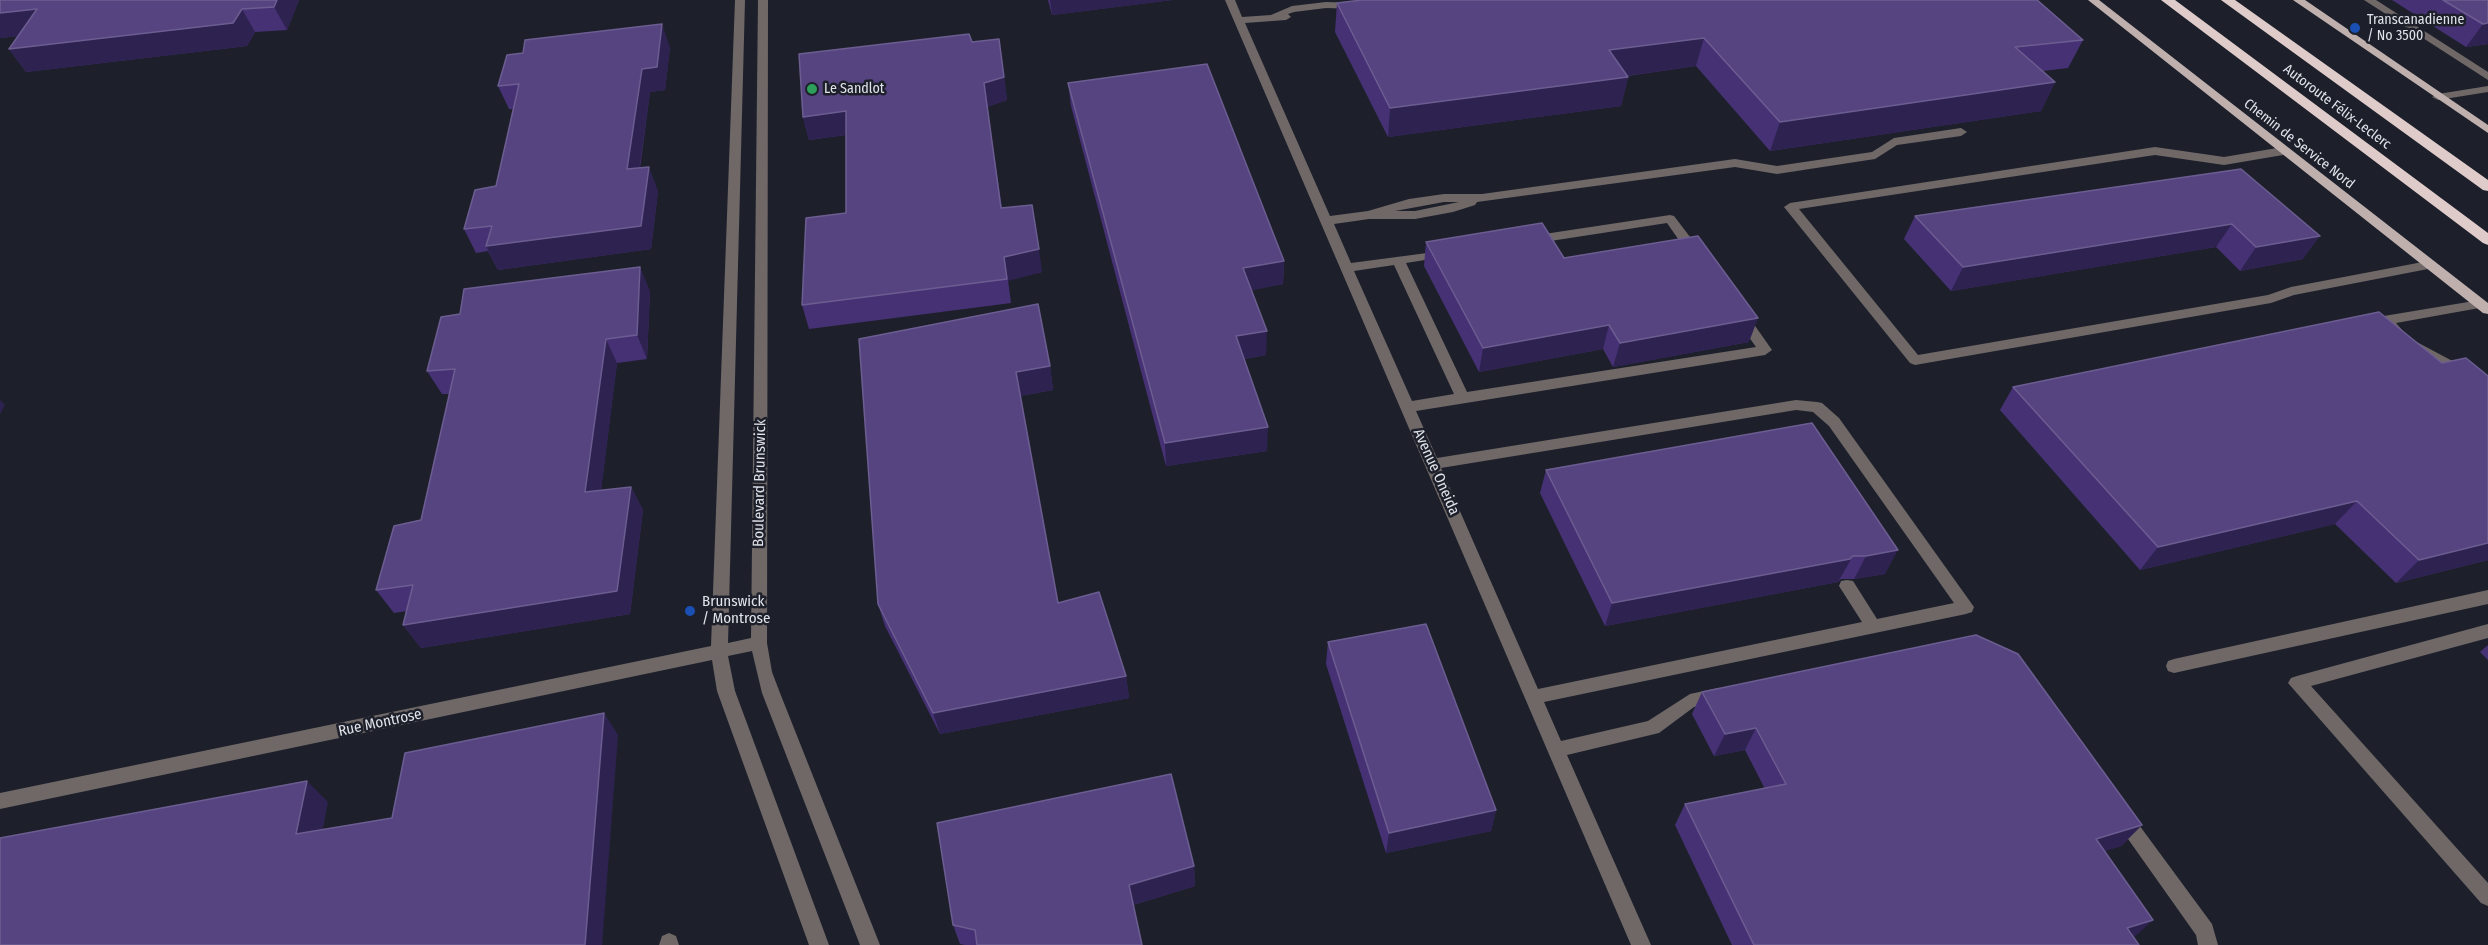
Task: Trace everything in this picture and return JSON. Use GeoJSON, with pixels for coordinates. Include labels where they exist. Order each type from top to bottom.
{"type":"FeatureCollection","features":[{"type":"Feature","properties":{"kind":"highway","name":"Autoroute Félix-Leclerc"},"geometry":{"type":"LineString","coordinates":[[2167,0],[2488,240]]}},
{"type":"Feature","properties":{"kind":"highway","name":"Autoroute Félix-Leclerc"},"geometry":{"type":"LineString","coordinates":[[2227,0],[2488,187]]}},
{"type":"Feature","properties":{"kind":"main road","name":"Chemin de Service Nord"},"geometry":{"type":"LineString","coordinates":[[2093,0],[2484,307]]}},
{"type":"Feature","properties":{"kind":"main road"},"geometry":{"type":"LineString","coordinates":[[2298,0],[2488,130]]}},
{"type":"Feature","properties":{"kind":"street"},"geometry":{"type":"LineString","coordinates":[[740,0],[719,652],[726,691],[819,945]]}},
{"type":"Feature","properties":{"kind":"street","name":"Boulevard Brunswick"},"geometry":{"type":"LineString","coordinates":[[763,0],[759,643],[764,672],[771,693],[870,945]]}},
{"type":"Feature","properties":{"kind":"street","name":"Avenue Oneida"},"geometry":{"type":"LineString","coordinates":[[1230,0],[1641,945]]}},
{"type":"Feature","properties":{"kind":"street"},"geometry":{"type":"LineString","coordinates":[[2369,0],[2488,77]]}},
{"type":"Feature","properties":{"kind":"street"},"geometry":{"type":"LineString","coordinates":[[1238,20],[1333,14],[1356,4]]}},
{"type":"Feature","properties":{"kind":"street"},"geometry":{"type":"LineString","coordinates":[[2438,97],[2488,89]]}},
{"type":"Feature","properties":{"kind":"street"},"geometry":{"type":"LineString","coordinates":[[1326,221],[1369,215],[1414,215],[1440,211],[1482,198],[1736,163],[1777,170],[1875,155],[1894,142],[1961,132]]}},
{"type":"Feature","properties":{"kind":"street"},"geometry":{"type":"LineString","coordinates":[[2283,151],[2224,161],[2155,151],[1790,207],[1915,360],[2271,299],[2291,291],[2428,265]]}},
{"type":"Feature","properties":{"kind":"street"},"geometry":{"type":"LineString","coordinates":[[1515,243],[1670,219],[1704,266]]}},
{"type":"Feature","properties":{"kind":"street"},"geometry":{"type":"LineString","coordinates":[[1346,268],[1456,251]]}},
{"type":"Feature","properties":{"kind":"street"},"geometry":{"type":"LineString","coordinates":[[1398,260],[1463,398]]}},
{"type":"Feature","properties":{"kind":"street"},"geometry":{"type":"LineString","coordinates":[[1407,407],[1765,350],[1731,303]]}},
{"type":"Feature","properties":{"kind":"street"},"geometry":{"type":"LineString","coordinates":[[2484,307],[2384,321],[2411,344],[2488,386]]}},
{"type":"Feature","properties":{"kind":"street"},"geometry":{"type":"LineString","coordinates":[[1432,464],[1796,405],[1817,407],[1834,422],[1966,607],[1533,697]]}},
{"type":"Feature","properties":{"kind":"street"},"geometry":{"type":"LineString","coordinates":[[1847,586],[1874,627]]}},
{"type":"Feature","properties":{"kind":"street"},"geometry":{"type":"LineString","coordinates":[[2174,666],[2488,597]]}},
{"type":"Feature","properties":{"kind":"street"},"geometry":{"type":"LineString","coordinates":[[2488,631],[2297,683],[2488,897]]}},
{"type":"Feature","properties":{"kind":"street","name":"Rue Montrose"},"geometry":{"type":"LineString","coordinates":[[0,801],[759,643]]}},
{"type":"Feature","properties":{"kind":"street"},"geometry":{"type":"LineString","coordinates":[[1556,750],[1653,728],[1690,700],[1737,691]]}},
{"type":"Feature","properties":{"kind":"street"},"geometry":{"type":"LineString","coordinates":[[2115,805],[2205,931],[2208,945]]}},
{"type":"Feature","properties":{"kind":"building"},"geometry":{"type":"Polygon","coordinates":[[[0,0],[277,0],[274,7],[242,9],[233,23],[9,49],[37,9],[0,13],[0,0]]]}},
{"type":"Feature","properties":{"kind":"building"},"geometry":{"type":"Polygon","coordinates":[[[1362,0],[2037,0],[2083,40],[2015,47],[2055,82],[1780,122],[1704,38],[1609,50],[1628,77],[1390,108],[1337,3],[1362,0]]]}},
{"type":"Feature","properties":{"kind":"building"},"geometry":{"type":"Polygon","coordinates":[[[2443,0],[2488,0],[2488,23],[2483,24],[2443,0]]]}},
{"type":"Feature","properties":{"kind":"building"},"geometry":{"type":"Polygon","coordinates":[[[662,24],[657,67],[642,69],[627,169],[649,167],[641,226],[486,246],[492,226],[464,229],[475,190],[496,186],[519,84],[498,86],[507,55],[523,53],[525,40],[662,24]]]}},
{"type":"Feature","properties":{"kind":"building"},"geometry":{"type":"Polygon","coordinates":[[[969,34],[972,42],[999,39],[1004,77],[984,83],[1001,208],[1032,205],[1039,249],[1004,257],[1007,279],[802,305],[806,218],[846,213],[846,111],[803,117],[799,54],[969,34]]]}},
{"type":"Feature","properties":{"kind":"building"},"geometry":{"type":"Polygon","coordinates":[[[1207,64],[1284,261],[1243,268],[1267,331],[1236,336],[1268,427],[1165,443],[1068,83],[1207,64]]]}},
{"type":"Feature","properties":{"kind":"building"},"geometry":{"type":"Polygon","coordinates":[[[2241,169],[2320,236],[2256,247],[2232,224],[1963,267],[1915,216],[2241,169]]]}},
{"type":"Feature","properties":{"kind":"building"},"geometry":{"type":"Polygon","coordinates":[[[1542,223],[1564,258],[1698,236],[1758,318],[1620,343],[1609,325],[1483,348],[1426,242],[1542,223]]]}},
{"type":"Feature","properties":{"kind":"building"},"geometry":{"type":"Polygon","coordinates":[[[640,267],[637,335],[606,339],[585,492],[631,487],[617,591],[403,625],[413,585],[376,590],[394,526],[421,520],[455,369],[427,371],[441,317],[460,314],[464,289],[640,267]]]}},
{"type":"Feature","properties":{"kind":"building"},"geometry":{"type":"Polygon","coordinates":[[[1038,304],[1050,366],[1016,372],[1058,603],[1099,592],[1126,676],[933,713],[878,604],[859,339],[1038,304]]]}},
{"type":"Feature","properties":{"kind":"building"},"geometry":{"type":"Polygon","coordinates":[[[2379,312],[2442,363],[2466,358],[2488,376],[2488,543],[2419,560],[2357,501],[2158,547],[2013,387],[2379,312]]]}},
{"type":"Feature","properties":{"kind":"building"},"geometry":{"type":"Polygon","coordinates":[[[1812,423],[1898,550],[1853,556],[1850,559],[1612,603],[1546,470],[1812,423]]]}},
{"type":"Feature","properties":{"kind":"building"},"geometry":{"type":"Polygon","coordinates":[[[1426,624],[1496,810],[1389,833],[1328,642],[1426,624]]]}},
{"type":"Feature","properties":{"kind":"building"},"geometry":{"type":"Polygon","coordinates":[[[1976,635],[2018,654],[2142,825],[2096,839],[2153,920],[2127,928],[2139,945],[1754,945],[1685,804],[1786,784],[1756,728],[1725,734],[1702,692],[1976,635]]]}},
{"type":"Feature","properties":{"kind":"building"},"geometry":{"type":"Polygon","coordinates":[[[604,713],[585,945],[0,945],[0,838],[307,781],[296,834],[392,818],[405,753],[604,713]]]}},
{"type":"Feature","properties":{"kind":"building"},"geometry":{"type":"Polygon","coordinates":[[[1171,774],[1194,866],[1129,885],[1142,945],[977,945],[975,930],[953,925],[937,823],[1171,774]]]}},
{"type":"Feature","properties":{"kind":"place","name":"Transcanadienne / No 3500"},"geometry":{"type":"Point","coordinates":[2355,28]}},
{"type":"Feature","properties":{"kind":"place","name":"Le Sandlot"},"geometry":{"type":"Point","coordinates":[812,89]}},
{"type":"Feature","properties":{"kind":"place","name":"Brunswick / Montrose"},"geometry":{"type":"Point","coordinates":[690,611]}}]}
